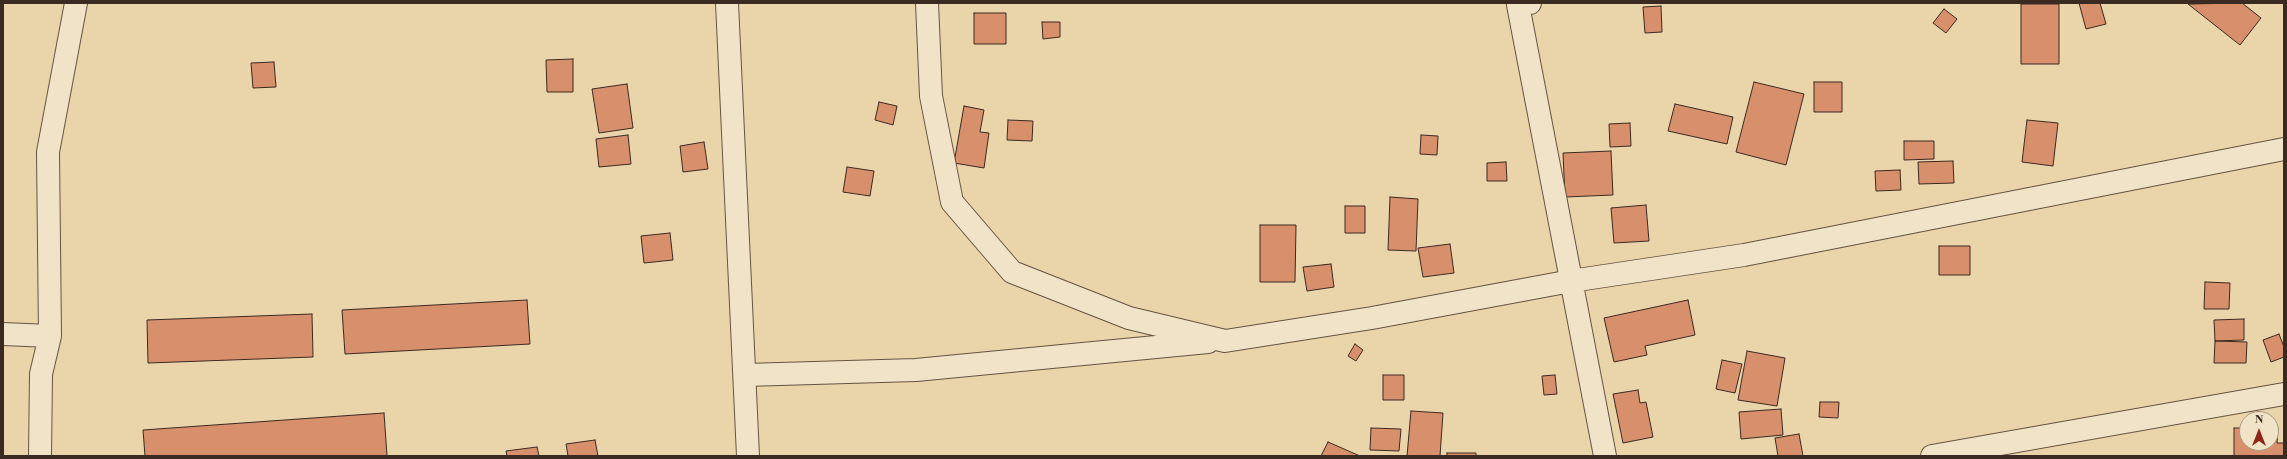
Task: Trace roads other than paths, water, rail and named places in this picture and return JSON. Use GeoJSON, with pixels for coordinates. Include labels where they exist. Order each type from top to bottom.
{"type":"FeatureCollection","features":[{"type":"Feature","properties":{"kind":"street"},"geometry":{"type":"LineString","coordinates":[[40,456],[41,374],[50,336],[48,152],[76,3]]}},
{"type":"Feature","properties":{"kind":"street"},"geometry":{"type":"LineString","coordinates":[[726,3],[748,456]]}},
{"type":"Feature","properties":{"kind":"street"},"geometry":{"type":"LineString","coordinates":[[926,3],[931,96],[952,202],[1012,272],[1129,318],[1225,341]]}},
{"type":"Feature","properties":{"kind":"street"},"geometry":{"type":"LineString","coordinates":[[1530,3],[1518,5],[1605,456]]}},
{"type":"Feature","properties":{"kind":"street"},"geometry":{"type":"LineString","coordinates":[[745,375],[916,370],[1225,341],[1395,314],[1571,281],[1744,255],[2284,149]]}},
{"type":"Feature","properties":{"kind":"street"},"geometry":{"type":"LineString","coordinates":[[3,334],[50,336]]}},
{"type":"Feature","properties":{"kind":"street"},"geometry":{"type":"LineString","coordinates":[[1932,456],[2284,394]]}}]}
